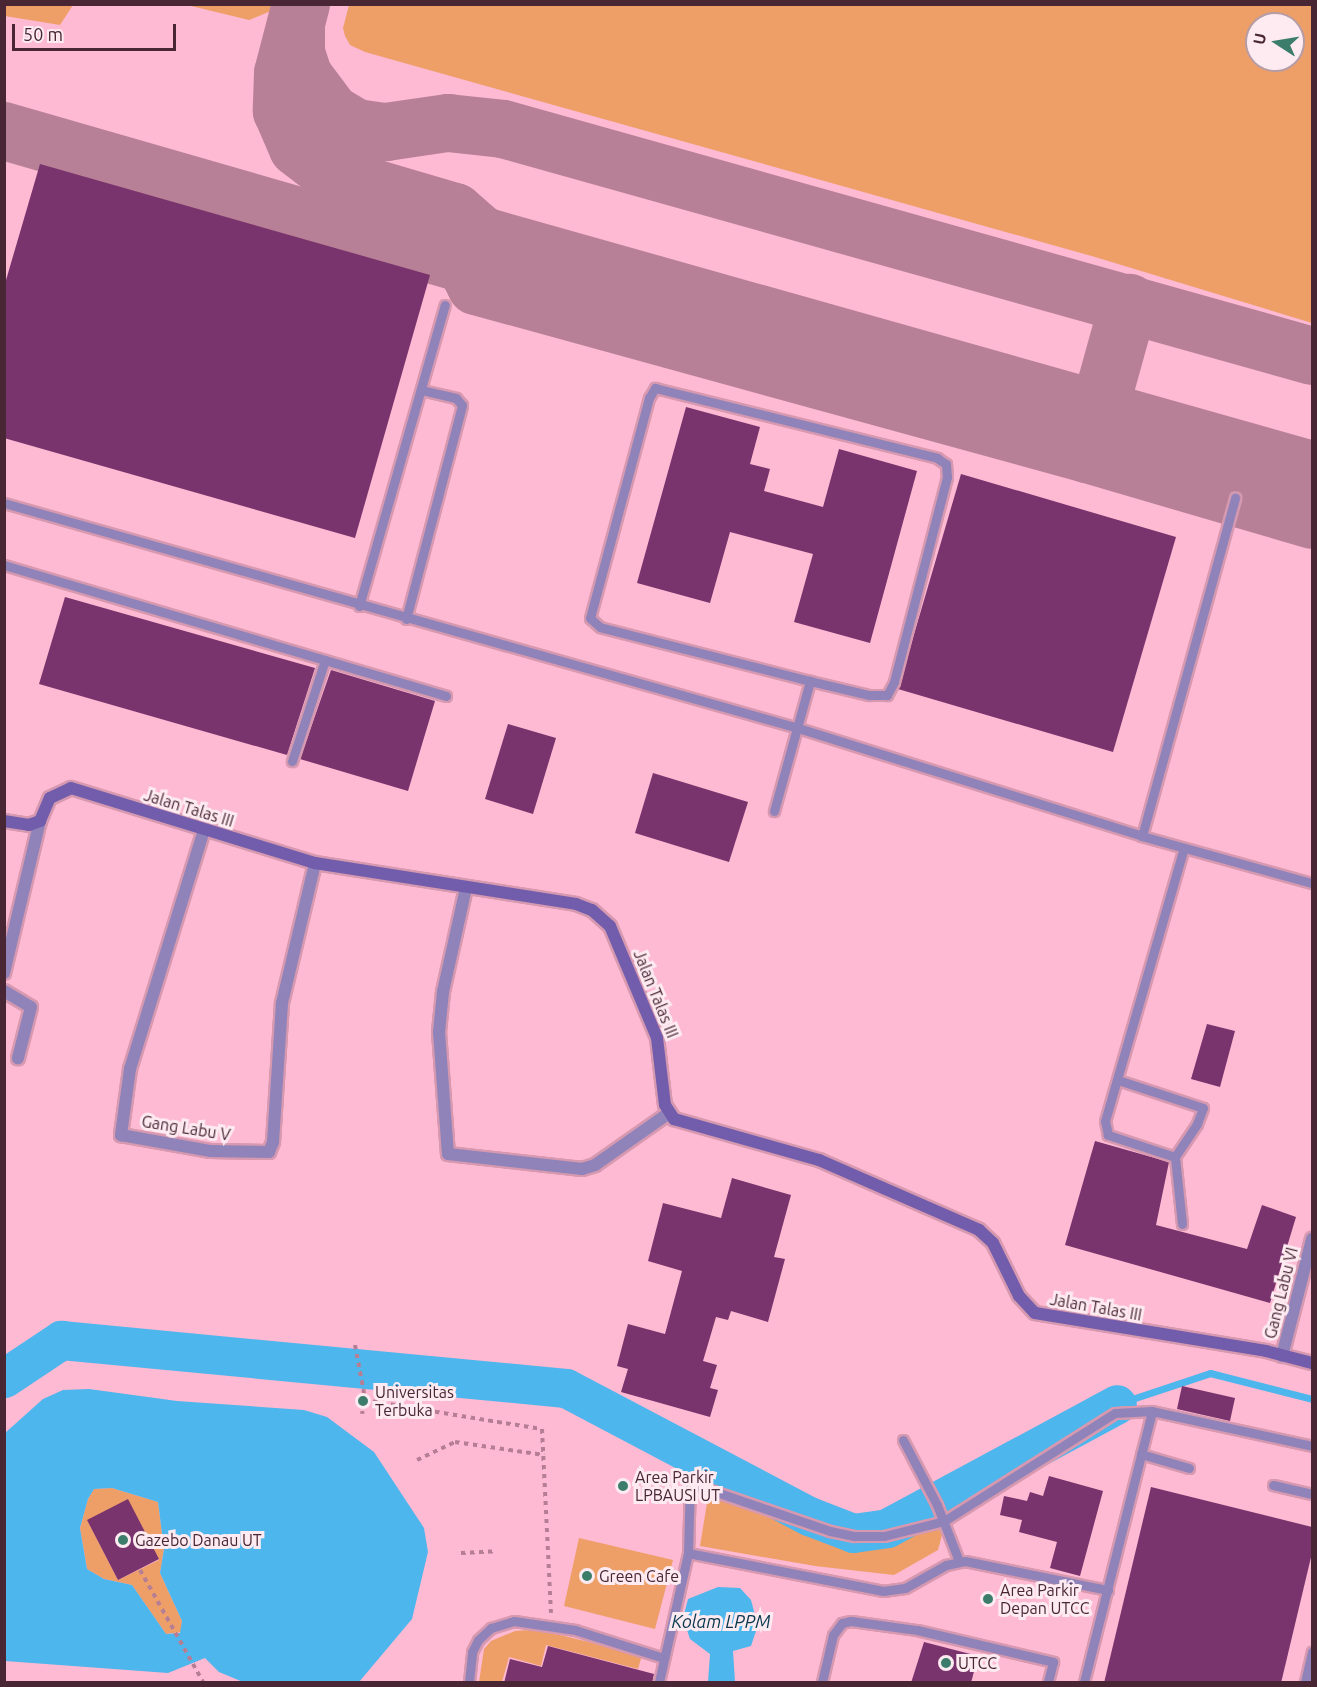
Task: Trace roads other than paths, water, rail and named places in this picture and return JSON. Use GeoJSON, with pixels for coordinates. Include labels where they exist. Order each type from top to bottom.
{"type":"FeatureCollection","features":[{"type":"Feature","properties":{"kind":"street","name":"Jalan Talas III"},"geometry":{"type":"LineString","coordinates":[[40,821],[50,798],[71,788],[315,862],[576,904],[606,920],[657,1038],[669,1113],[674,1119],[819,1160],[979,1230],[993,1243],[1019,1296],[1035,1313],[1282,1356],[1312,1364]]}},
{"type":"Feature","properties":{"kind":"street"},"geometry":{"type":"LineString","coordinates":[[4,821],[29,825],[40,821]]}},
{"type":"Feature","properties":{"kind":"street"},"geometry":{"type":"LineString","coordinates":[[4,973],[40,821]]}},
{"type":"Feature","properties":{"kind":"street","name":"Gang Labu V"},"geometry":{"type":"LineString","coordinates":[[204,830],[130,1069],[121,1135],[210,1151],[269,1152],[273,1142],[282,1003],[315,862]]}},
{"type":"Feature","properties":{"kind":"street"},"geometry":{"type":"LineString","coordinates":[[466,888],[441,1011],[439,1053],[448,1154],[582,1169],[595,1165],[669,1113]]}},
{"type":"Feature","properties":{"kind":"street"},"geometry":{"type":"LineString","coordinates":[[4,991],[31,1007],[18,1058]]}},
{"type":"Feature","properties":{"kind":"street","name":"Gang Labu VI"},"geometry":{"type":"LineString","coordinates":[[1282,1356],[1312,1239]]}},
{"type":"Feature","properties":{"kind":"lane"},"geometry":{"type":"LineString","coordinates":[[359,606],[446,305]]}},
{"type":"Feature","properties":{"kind":"lane"},"geometry":{"type":"LineString","coordinates":[[655,388],[938,458],[946,464],[944,488],[894,682],[887,695],[869,695],[810,681],[600,627],[591,618],[645,410],[655,388]]}},
{"type":"Feature","properties":{"kind":"lane"},"geometry":{"type":"LineString","coordinates":[[406,619],[462,405],[456,398],[421,390]]}},
{"type":"Feature","properties":{"kind":"lane"},"geometry":{"type":"LineString","coordinates":[[1142,836],[1235,498]]}},
{"type":"Feature","properties":{"kind":"lane"},"geometry":{"type":"LineString","coordinates":[[4,503],[359,606],[798,728],[1142,836],[1312,884]]}},
{"type":"Feature","properties":{"kind":"lane"},"geometry":{"type":"LineString","coordinates":[[4,565],[446,696]]}},
{"type":"Feature","properties":{"kind":"lane"},"geometry":{"type":"LineString","coordinates":[[292,761],[325,660]]}},
{"type":"Feature","properties":{"kind":"lane"},"geometry":{"type":"LineString","coordinates":[[774,811],[810,681]]}},
{"type":"Feature","properties":{"kind":"lane"},"geometry":{"type":"LineString","coordinates":[[1175,1157],[1108,1135],[1105,1121],[1184,848]]}},
{"type":"Feature","properties":{"kind":"lane"},"geometry":{"type":"LineString","coordinates":[[1118,1080],[1203,1108],[1197,1125],[1175,1157],[1182,1224]]}},
{"type":"Feature","properties":{"kind":"lane"},"geometry":{"type":"LineString","coordinates":[[1084,1683],[1152,1411]]}},
{"type":"Feature","properties":{"kind":"lane"},"geometry":{"type":"LineString","coordinates":[[659,1683],[688,1553],[690,1483],[854,1536],[884,1536],[944,1521],[1115,1413],[1152,1411],[1312,1446]]}},
{"type":"Feature","properties":{"kind":"lane"},"geometry":{"type":"LineString","coordinates":[[903,1440],[938,1505],[959,1561]]}},
{"type":"Feature","properties":{"kind":"lane"},"geometry":{"type":"LineString","coordinates":[[1141,1454],[1189,1468]]}},
{"type":"Feature","properties":{"kind":"lane"},"geometry":{"type":"LineString","coordinates":[[1273,1485],[1312,1494]]}},
{"type":"Feature","properties":{"kind":"lane"},"geometry":{"type":"LineString","coordinates":[[688,1553],[890,1592],[959,1561],[1108,1590]]}},
{"type":"Feature","properties":{"kind":"lane"},"geometry":{"type":"LineString","coordinates":[[469,1683],[472,1652],[478,1640],[491,1628],[514,1621],[552,1625],[664,1658]]}},
{"type":"Feature","properties":{"kind":"lane"},"geometry":{"type":"LineString","coordinates":[[822,1683],[833,1635],[842,1623],[851,1621],[917,1630],[1053,1662],[1048,1683]]}},
{"type":"Feature","properties":{"kind":"lane"},"geometry":{"type":"LineString","coordinates":[[1305,1683],[1312,1652]]}},
{"type":"Feature","properties":{"kind":"water"},"geometry":{"type":"Polygon","coordinates":[[[89,1389],[177,1401],[304,1410],[327,1417],[374,1452],[424,1528],[428,1552],[412,1619],[359,1682],[243,1682],[219,1672],[205,1658],[168,1673],[5,1661],[5,1433],[43,1399],[63,1390],[89,1389]],[[112,1488],[94,1489],[88,1499],[80,1528],[87,1569],[104,1579],[132,1585],[166,1634],[180,1633],[182,1621],[160,1573],[164,1549],[158,1502],[112,1488]]]}},
{"type":"Feature","properties":{"kind":"water","name":"Kolam LPPM"},"geometry":{"type":"Polygon","coordinates":[[[718,1587],[740,1588],[751,1600],[755,1615],[757,1628],[751,1646],[733,1651],[735,1682],[708,1682],[710,1654],[690,1639],[683,1618],[688,1599],[718,1587]]]}},
{"type":"Feature","properties":{"kind":"waterway"},"geometry":{"type":"LineString","coordinates":[[4,1378],[61,1340],[566,1388],[809,1516],[853,1533],[887,1528],[1117,1404]]}},
{"type":"Feature","properties":{"kind":"waterway"},"geometry":{"type":"LineString","coordinates":[[1117,1404],[1210,1373],[1312,1399]]}},
{"type":"Feature","properties":{"kind":"place","name":"Universitas Terbuka"},"geometry":{"type":"Point","coordinates":[363,1401]}},
{"type":"Feature","properties":{"kind":"place","name":"Area Parkir LPBAUSI UT"},"geometry":{"type":"Point","coordinates":[623,1486]}},
{"type":"Feature","properties":{"kind":"place","name":"Gazebo Danau UT"},"geometry":{"type":"Point","coordinates":[123,1540]}},
{"type":"Feature","properties":{"kind":"place","name":"Green Cafe"},"geometry":{"type":"Point","coordinates":[587,1576]}},
{"type":"Feature","properties":{"kind":"place","name":"Area Parkir Depan UTCC"},"geometry":{"type":"Point","coordinates":[988,1599]}},
{"type":"Feature","properties":{"kind":"place","name":"UTCC"},"geometry":{"type":"Point","coordinates":[946,1663]}}]}
